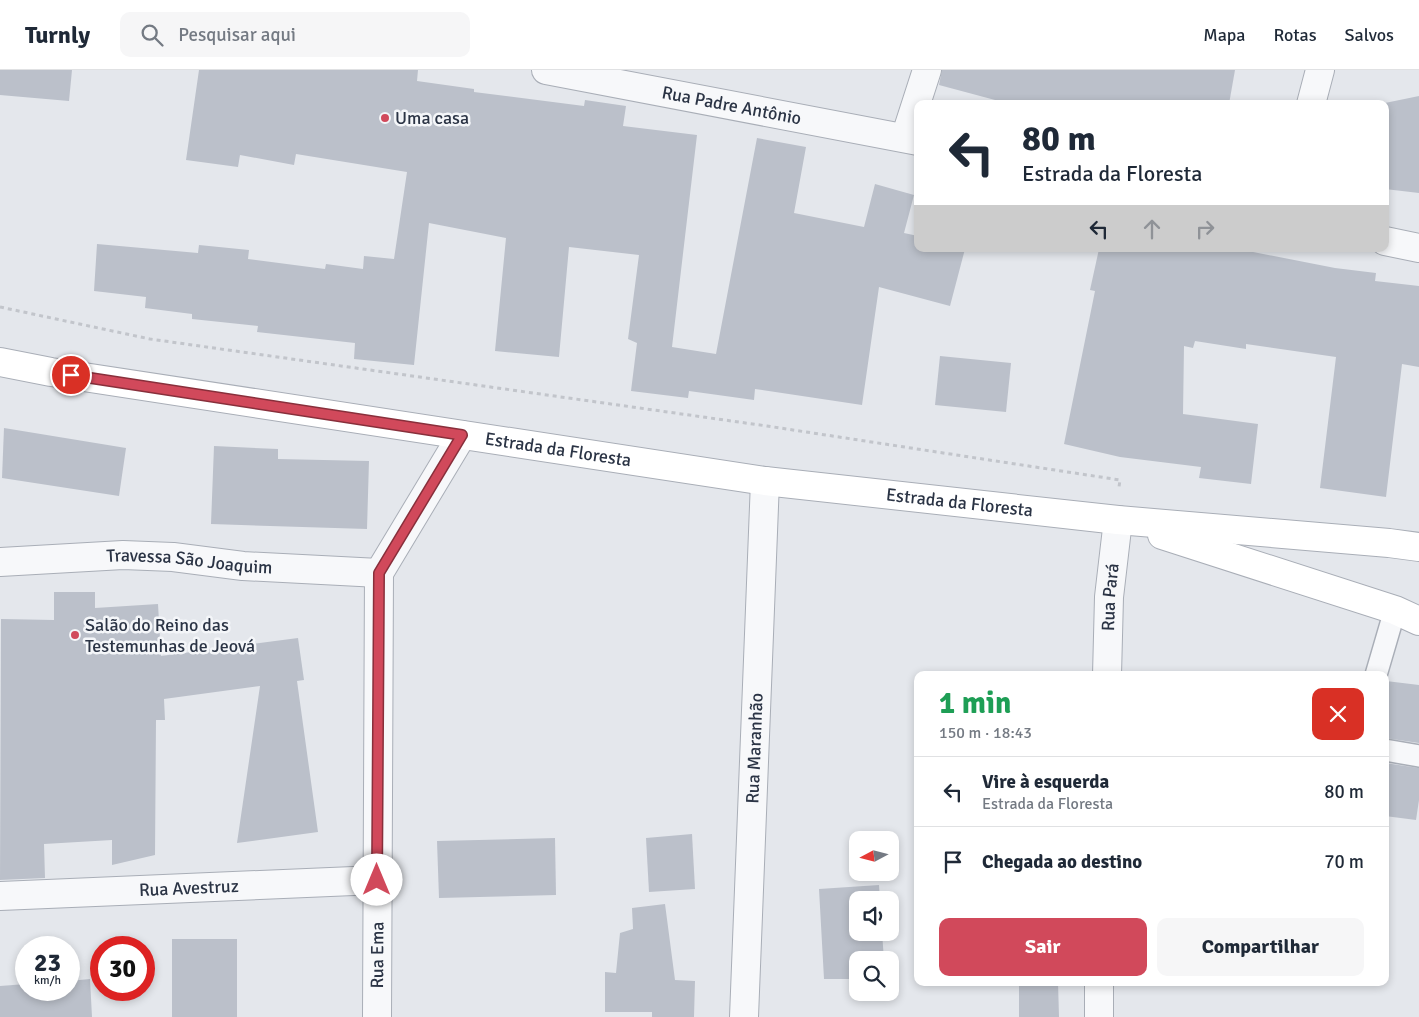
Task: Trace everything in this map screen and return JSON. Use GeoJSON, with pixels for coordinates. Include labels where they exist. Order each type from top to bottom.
{"type":"FeatureCollection","features":[{"type":"Feature","properties":{"kind":"main road","name":"Estrada da Floresta"},"geometry":{"type":"LineString","coordinates":[[0,362],[765,481],[1118,520],[1419,547]]}},
{"type":"Feature","properties":{"kind":"main road","name":"Estrada da Floresta"},"geometry":{"type":"LineString","coordinates":[[1118,520],[1407,616]]}},
{"type":"Feature","properties":{"kind":"street","name":"Rua Padre Antônio"},"geometry":{"type":"LineString","coordinates":[[546,70],[911,139]]}},
{"type":"Feature","properties":{"kind":"street"},"geometry":{"type":"LineString","coordinates":[[920,100],[927,70]]}},
{"type":"Feature","properties":{"kind":"street"},"geometry":{"type":"LineString","coordinates":[[1312,100],[1320,70]]}},
{"type":"Feature","properties":{"kind":"street"},"geometry":{"type":"LineString","coordinates":[[911,139],[914,126]]}},
{"type":"Feature","properties":{"kind":"street"},"geometry":{"type":"LineString","coordinates":[[1389,242],[1419,248]]}},
{"type":"Feature","properties":{"kind":"street"},"geometry":{"type":"LineString","coordinates":[[379,573],[462,435]]}},
{"type":"Feature","properties":{"kind":"street","name":"Rua Maranhão"},"geometry":{"type":"LineString","coordinates":[[744,1017],[765,481]]}},
{"type":"Feature","properties":{"kind":"street","name":"Rua Pará"},"geometry":{"type":"LineString","coordinates":[[1107,671],[1109,597],[1118,520]]}},
{"type":"Feature","properties":{"kind":"street","name":"Travessa São Joaquim"},"geometry":{"type":"LineString","coordinates":[[0,562],[123,555],[173,557],[244,566],[379,573]]}},
{"type":"Feature","properties":{"kind":"street","name":"Rua Ema"},"geometry":{"type":"LineString","coordinates":[[377,1017],[379,573]]}},
{"type":"Feature","properties":{"kind":"street","name":"Rua Avestruz"},"geometry":{"type":"LineString","coordinates":[[0,896],[377,880]]}},
{"type":"Feature","properties":{"kind":"street"},"geometry":{"type":"LineString","coordinates":[[1099,986],[1100,1017]]}},
{"type":"Feature","properties":{"kind":"lane"},"geometry":{"type":"LineString","coordinates":[[1378,671],[1407,616]]}},
{"type":"Feature","properties":{"kind":"lane"},"geometry":{"type":"LineString","coordinates":[[1389,751],[1419,756]]}},
{"type":"Feature","properties":{"kind":"path"},"geometry":{"type":"LineString","coordinates":[[0,307],[150,339],[767,426],[1120,480],[1118,520]]}},
{"type":"Feature","properties":{"kind":"building"},"geometry":{"type":"Polygon","coordinates":[[[0,70],[72,70],[69,101],[0,95],[0,70]]]}},
{"type":"Feature","properties":{"kind":"building"},"geometry":{"type":"Polygon","coordinates":[[[199,70],[418,70],[417,81],[474,89],[474,92],[584,106],[585,100],[626,106],[623,126],[697,135],[672,347],[716,354],[757,138],[806,147],[794,213],[864,227],[875,184],[914,195],[904,233],[914,235],[914,252],[964,252],[950,306],[879,287],[862,405],[755,389],[754,400],[689,391],[688,398],[631,391],[637,343],[628,339],[639,255],[569,247],[559,357],[495,351],[506,238],[429,223],[414,365],[354,359],[355,343],[257,332],[258,326],[192,319],[192,314],[145,308],[146,297],[94,291],[97,244],[198,253],[199,245],[249,250],[248,259],[325,269],[326,264],[363,269],[364,256],[394,259],[407,172],[296,154],[294,165],[240,155],[238,167],[186,160],[199,70]]]}},
{"type":"Feature","properties":{"kind":"building"},"geometry":{"type":"Polygon","coordinates":[[[942,70],[1235,70],[1230,100],[995,100],[939,85],[942,70]]]}},
{"type":"Feature","properties":{"kind":"building"},"geometry":{"type":"Polygon","coordinates":[[[1419,96],[1419,193],[1389,189],[1389,102],[1419,96]]]}},
{"type":"Feature","properties":{"kind":"building"},"geometry":{"type":"Polygon","coordinates":[[[1098,252],[1253,252],[1335,268],[1376,273],[1375,281],[1419,286],[1419,367],[1402,364],[1386,497],[1320,488],[1336,357],[1246,344],[1246,349],[1195,341],[1193,348],[1184,346],[1183,414],[1258,424],[1251,484],[1199,478],[1201,467],[1120,457],[1064,444],[1095,291],[1090,290],[1098,252]]]}},
{"type":"Feature","properties":{"kind":"building"},"geometry":{"type":"Polygon","coordinates":[[[940,356],[1011,363],[1006,412],[935,405],[940,356]]]}},
{"type":"Feature","properties":{"kind":"building"},"geometry":{"type":"Polygon","coordinates":[[[4,428],[126,448],[119,496],[2,478],[4,428]]]}},
{"type":"Feature","properties":{"kind":"building"},"geometry":{"type":"Polygon","coordinates":[[[214,446],[278,449],[278,459],[369,461],[367,529],[211,524],[214,446]]]}},
{"type":"Feature","properties":{"kind":"building"},"geometry":{"type":"Polygon","coordinates":[[[54,592],[95,592],[95,608],[158,604],[161,656],[298,638],[304,680],[297,681],[318,832],[237,843],[260,686],[164,699],[165,720],[156,720],[155,855],[112,865],[112,840],[44,844],[45,878],[0,880],[1,619],[54,620],[54,592]]]}},
{"type":"Feature","properties":{"kind":"building"},"geometry":{"type":"Polygon","coordinates":[[[1389,681],[1419,685],[1419,743],[1389,739],[1389,681]]]}},
{"type":"Feature","properties":{"kind":"building"},"geometry":{"type":"Polygon","coordinates":[[[1389,764],[1419,768],[1419,800],[1416,820],[1389,817],[1389,764]]]}},
{"type":"Feature","properties":{"kind":"building"},"geometry":{"type":"Polygon","coordinates":[[[692,834],[695,889],[649,892],[646,838],[692,834]]]}},
{"type":"Feature","properties":{"kind":"building"},"geometry":{"type":"Polygon","coordinates":[[[555,838],[556,895],[439,898],[437,841],[555,838]]]}},
{"type":"Feature","properties":{"kind":"building"},"geometry":{"type":"Polygon","coordinates":[[[879,885],[879,891],[849,891],[849,941],[883,941],[883,951],[849,951],[849,979],[824,979],[819,889],[879,885]]]}},
{"type":"Feature","properties":{"kind":"building"},"geometry":{"type":"Polygon","coordinates":[[[665,904],[675,980],[695,981],[694,1017],[652,1017],[652,1012],[605,1012],[605,972],[616,973],[620,933],[633,929],[632,908],[665,904]]]}},
{"type":"Feature","properties":{"kind":"building"},"geometry":{"type":"Polygon","coordinates":[[[172,939],[237,939],[237,1017],[172,1017],[172,939]]]}},
{"type":"Feature","properties":{"kind":"building"},"geometry":{"type":"Polygon","coordinates":[[[90,979],[92,1017],[0,1017],[0,986],[15,985],[15,1001],[80,1001],[80,980],[90,979]]]}},
{"type":"Feature","properties":{"kind":"building"},"geometry":{"type":"Polygon","coordinates":[[[1019,986],[1058,986],[1059,1017],[1019,1017],[1019,986]]]}},
{"type":"Feature","properties":{"kind":"place","name":"Uma casa"},"geometry":{"type":"Point","coordinates":[385,118]}},
{"type":"Feature","properties":{"kind":"place","name":"Salão do Reino das Testemunhas de Jeová"},"geometry":{"type":"Point","coordinates":[75,635]}},
{"type":"Feature","properties":{"kind":"route"},"geometry":{"type":"LineString","coordinates":[[71,375],[462,435],[379,573],[377,880]]}}]}
